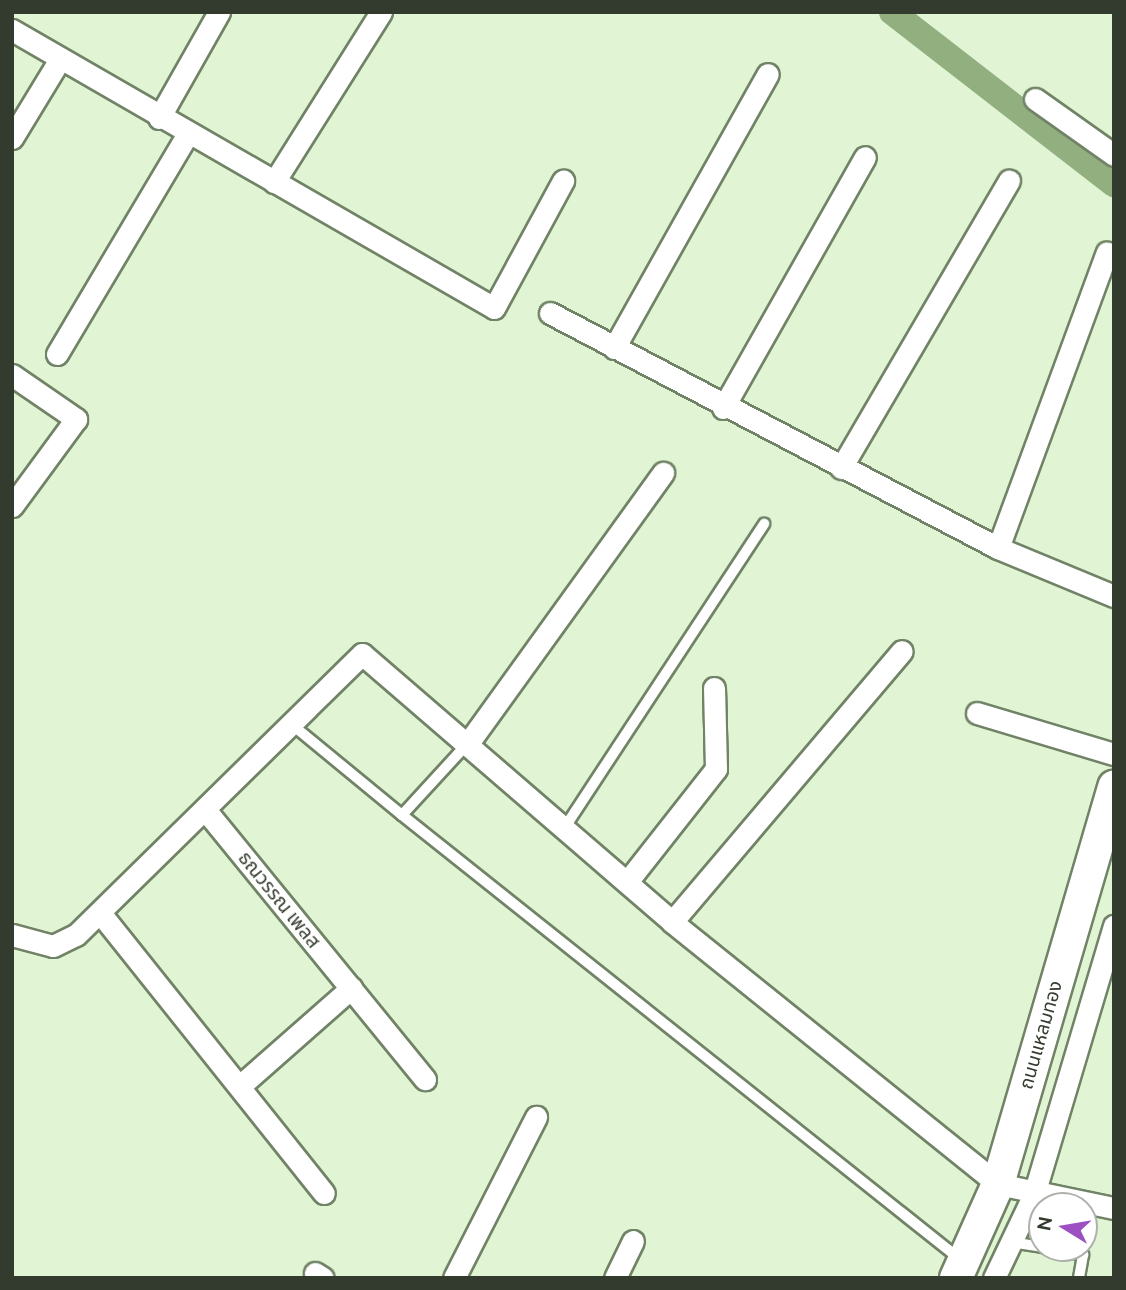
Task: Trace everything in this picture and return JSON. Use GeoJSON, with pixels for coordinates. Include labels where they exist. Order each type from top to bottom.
{"type":"FeatureCollection","features":[{"type":"Feature","properties":{"kind":"main road","name":"ถนนแหลมทอง"},"geometry":{"type":"LineString","coordinates":[[959,1270],[998,1184],[1114,787]]}},
{"type":"Feature","properties":{"kind":"street"},"geometry":{"type":"LineString","coordinates":[[159,118],[219,12]]}},
{"type":"Feature","properties":{"kind":"street"},"geometry":{"type":"LineString","coordinates":[[274,182],[380,12]]}},
{"type":"Feature","properties":{"kind":"street"},"geometry":{"type":"LineString","coordinates":[[12,30],[187,135],[494,308],[563,181]]}},
{"type":"Feature","properties":{"kind":"street"},"geometry":{"type":"LineString","coordinates":[[12,138],[60,59]]}},
{"type":"Feature","properties":{"kind":"street"},"geometry":{"type":"LineString","coordinates":[[614,348],[768,74]]}},
{"type":"Feature","properties":{"kind":"street"},"geometry":{"type":"LineString","coordinates":[[1035,99],[1114,155]]}},
{"type":"Feature","properties":{"kind":"street"},"geometry":{"type":"LineString","coordinates":[[57,354],[187,135]]}},
{"type":"Feature","properties":{"kind":"street"},"geometry":{"type":"LineString","coordinates":[[723,408],[865,157]]}},
{"type":"Feature","properties":{"kind":"street"},"geometry":{"type":"LineString","coordinates":[[841,468],[1009,180]]}},
{"type":"Feature","properties":{"kind":"street"},"geometry":{"type":"LineString","coordinates":[[998,548],[1107,252]]}},
{"type":"Feature","properties":{"kind":"street"},"geometry":{"type":"LineString","coordinates":[[550,313],[723,408],[998,548],[1114,596]]}},
{"type":"Feature","properties":{"kind":"street"},"geometry":{"type":"LineString","coordinates":[[12,375],[76,419],[12,506]]}},
{"type":"Feature","properties":{"kind":"street"},"geometry":{"type":"LineString","coordinates":[[469,742],[663,473]]}},
{"type":"Feature","properties":{"kind":"street"},"geometry":{"type":"LineString","coordinates":[[672,922],[902,651]]}},
{"type":"Feature","properties":{"kind":"street"},"geometry":{"type":"LineString","coordinates":[[12,934],[53,946],[101,914],[207,812],[290,723],[362,654],[469,742],[672,922],[998,1184],[1028,1192]]}},
{"type":"Feature","properties":{"kind":"street"},"geometry":{"type":"LineString","coordinates":[[627,882],[716,769],[714,688]]}},
{"type":"Feature","properties":{"kind":"street"},"geometry":{"type":"LineString","coordinates":[[978,713],[1114,754]]}},
{"type":"Feature","properties":{"kind":"street","name":"ธณวรรณ เพลส"},"geometry":{"type":"LineString","coordinates":[[207,812],[425,1079]]}},
{"type":"Feature","properties":{"kind":"street"},"geometry":{"type":"LineString","coordinates":[[101,914],[241,1085],[324,1193]]}},
{"type":"Feature","properties":{"kind":"street"},"geometry":{"type":"LineString","coordinates":[[1035,1192],[1114,926]]}},
{"type":"Feature","properties":{"kind":"street"},"geometry":{"type":"LineString","coordinates":[[241,1085],[351,988]]}},
{"type":"Feature","properties":{"kind":"street"},"geometry":{"type":"LineString","coordinates":[[454,1278],[536,1117]]}},
{"type":"Feature","properties":{"kind":"street"},"geometry":{"type":"LineString","coordinates":[[994,1278],[1028,1207]]}},
{"type":"Feature","properties":{"kind":"street"},"geometry":{"type":"LineString","coordinates":[[615,1278],[633,1241]]}},
{"type":"Feature","properties":{"kind":"lane"},"geometry":{"type":"LineString","coordinates":[[565,827],[764,524]]}},
{"type":"Feature","properties":{"kind":"lane"},"geometry":{"type":"LineString","coordinates":[[290,723],[959,1270]]}},
{"type":"Feature","properties":{"kind":"lane"},"geometry":{"type":"LineString","coordinates":[[402,816],[469,742]]}},
{"type":"Feature","properties":{"kind":"lane"},"geometry":{"type":"LineString","coordinates":[[1011,1242],[1028,1245]]}},
{"type":"Feature","properties":{"kind":"waterway"},"geometry":{"type":"LineString","coordinates":[[892,12],[1114,184]]}}]}
